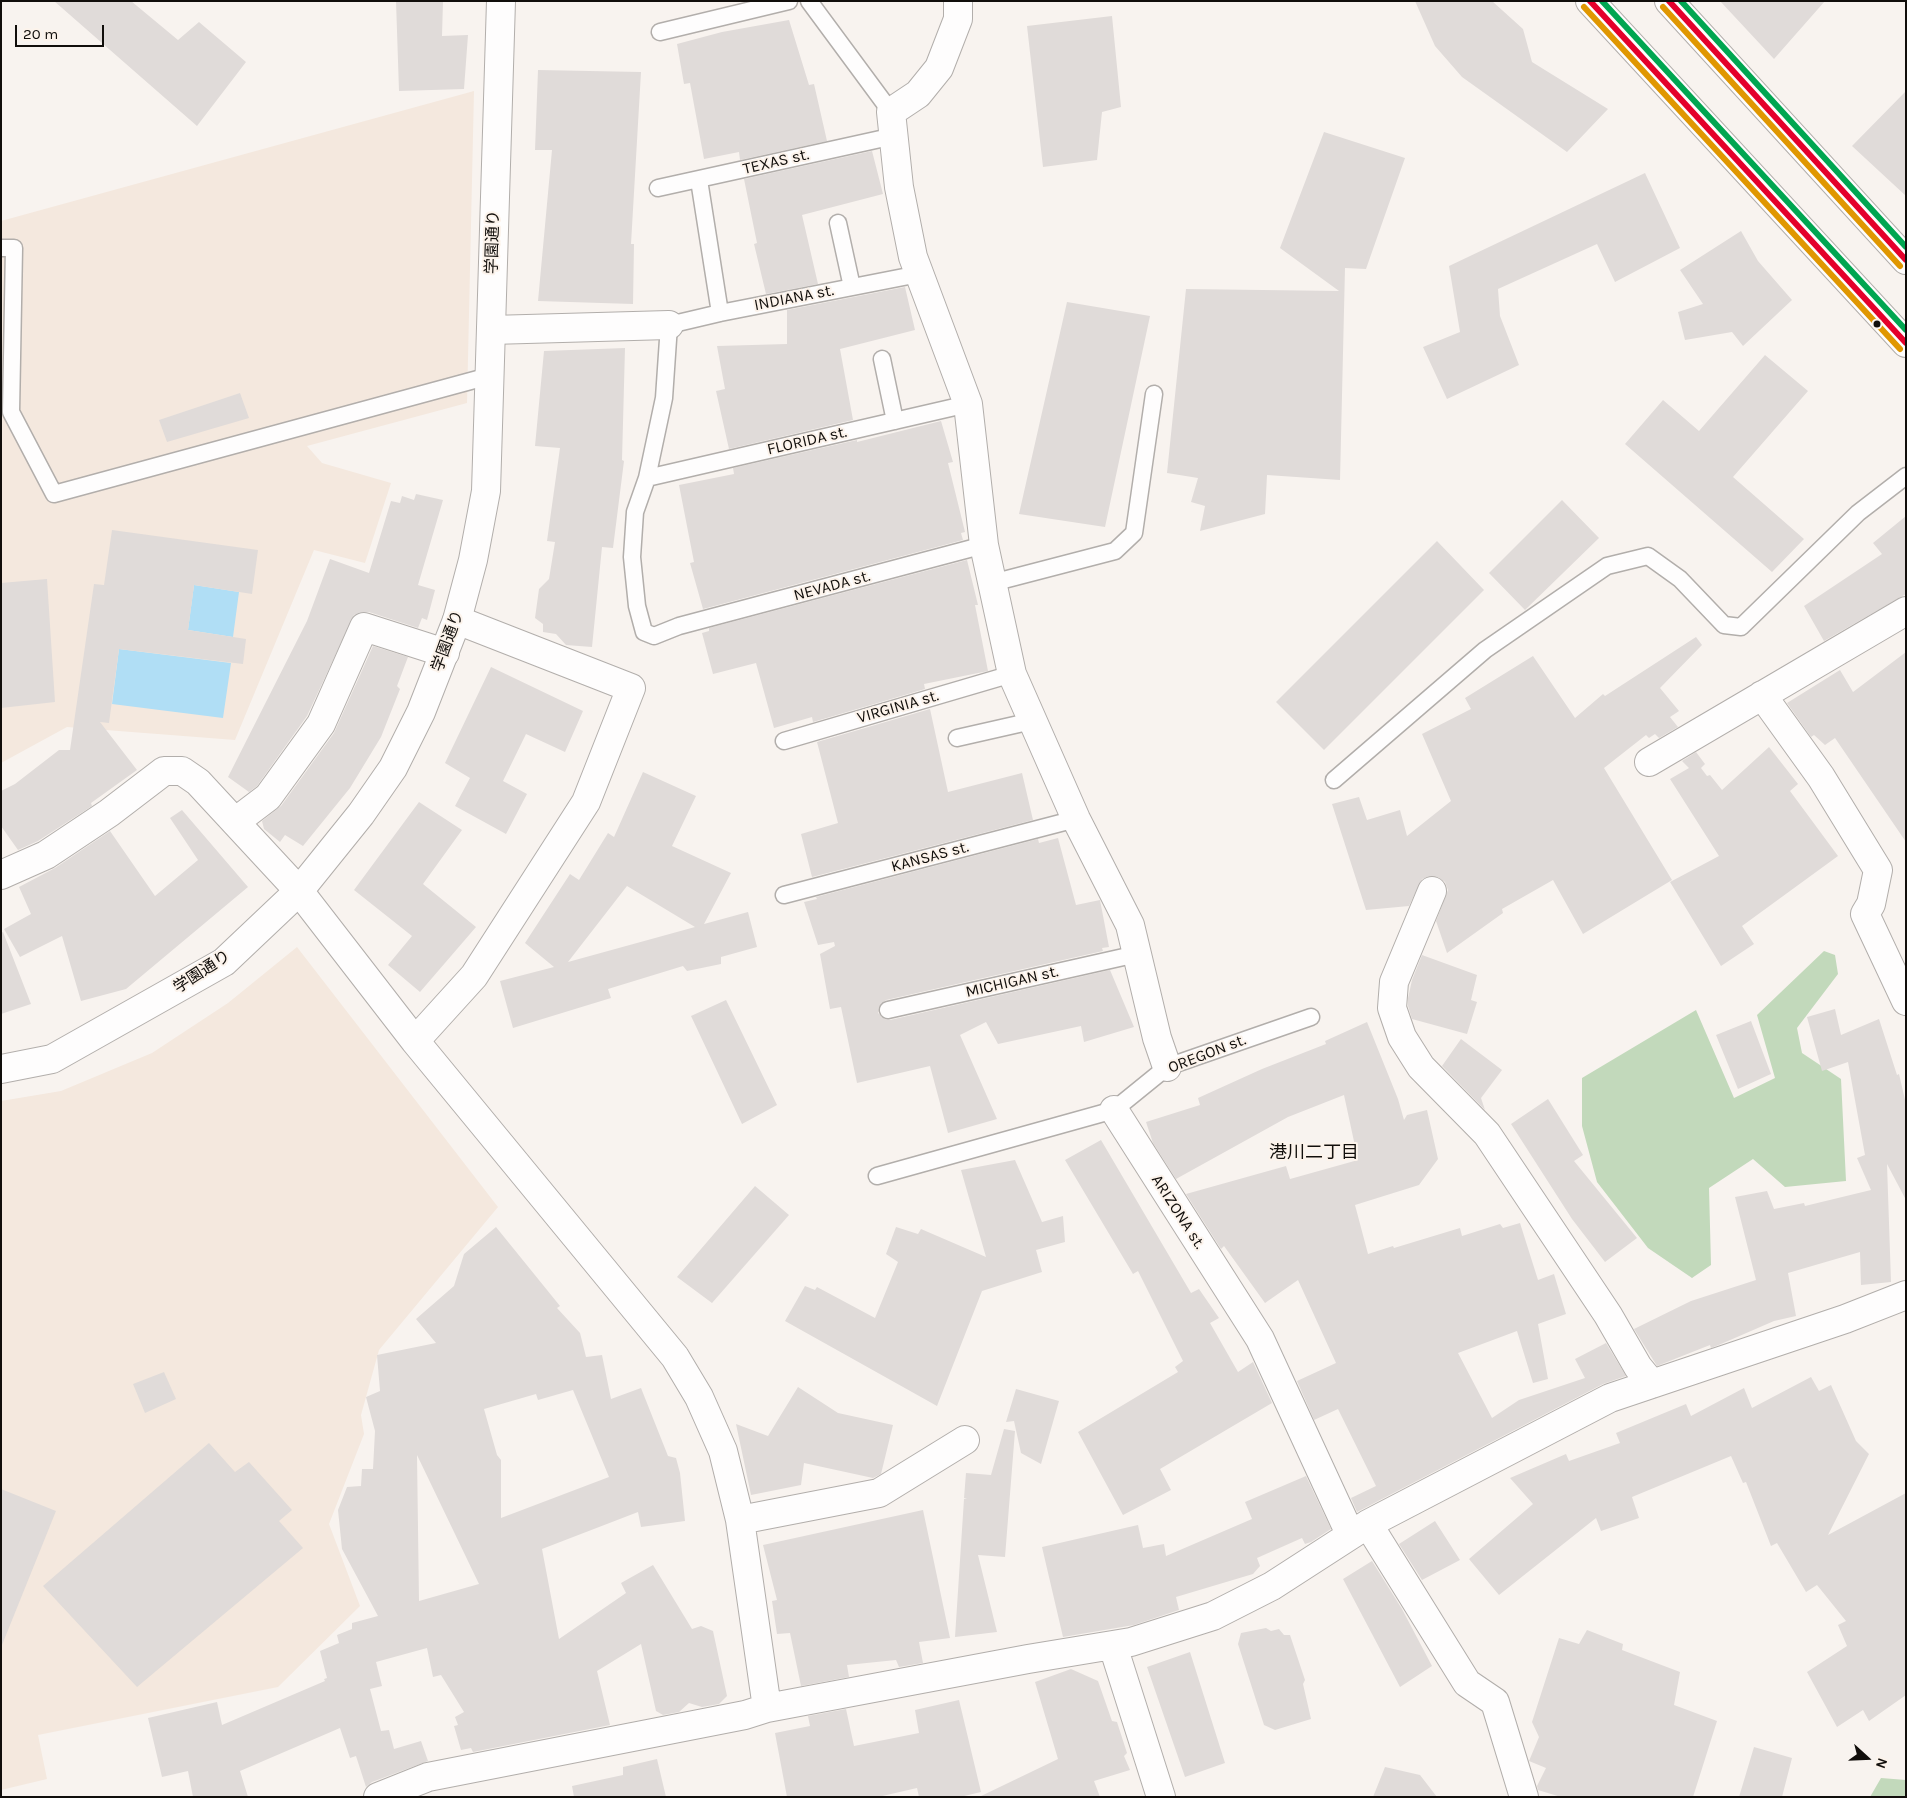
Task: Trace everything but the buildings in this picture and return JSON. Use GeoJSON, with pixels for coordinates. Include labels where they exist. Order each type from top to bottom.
{"type":"FeatureCollection","features":[{"type":"Feature","properties":{"kind":"main road","name":"学園通り"},"geometry":{"type":"LineString","coordinates":[[1,1069],[52,1059],[224,962],[299,891],[361,814],[393,768],[421,712],[457,620],[473,560],[486,490],[501,1]]}},
{"type":"Feature","properties":{"kind":"main road"},"geometry":{"type":"LineString","coordinates":[[958,1],[958,19],[939,68],[892,124],[899,187],[918,274],[968,404],[984,545],[1012,674],[1076,819],[1130,926],[1157,1038],[1167,1067]]}},
{"type":"Feature","properties":{"kind":"main road"},"geometry":{"type":"LineString","coordinates":[[1590,1],[1906,343]]}},
{"type":"Feature","properties":{"kind":"main road"},"geometry":{"type":"LineString","coordinates":[[1668,1],[1906,260]]}},
{"type":"Feature","properties":{"kind":"main road"},"geometry":{"type":"LineString","coordinates":[[491,330],[669,325]]}},
{"type":"Feature","properties":{"kind":"main road"},"geometry":{"type":"LineString","coordinates":[[1650,762],[1906,611]]}},
{"type":"Feature","properties":{"kind":"main road"},"geometry":{"type":"LineString","coordinates":[[415,1041],[474,976],[586,802],[631,688],[457,620]]}},
{"type":"Feature","properties":{"kind":"main road"},"geometry":{"type":"LineString","coordinates":[[236,822],[268,797],[321,724],[364,627],[445,653]]}},
{"type":"Feature","properties":{"kind":"main road"},"geometry":{"type":"LineString","coordinates":[[1762,695],[1821,777],[1878,870],[1870,904],[1865,914],[1906,1001]]}},
{"type":"Feature","properties":{"kind":"main road"},"geometry":{"type":"LineString","coordinates":[[1,874],[46,855],[109,813],[164,770],[182,772],[198,782],[236,822],[299,891],[415,1041],[675,1357],[699,1397],[723,1451],[740,1520],[767,1708]]}},
{"type":"Feature","properties":{"kind":"main road"},"geometry":{"type":"LineString","coordinates":[[1432,891],[1394,982],[1392,1008],[1402,1037],[1421,1067],[1487,1134],[1608,1315],[1638,1367],[1652,1384]]}},
{"type":"Feature","properties":{"kind":"main road","name":"ARIZONA st."},"geometry":{"type":"LineString","coordinates":[[1114,1110],[1260,1340],[1359,1529],[1467,1683],[1495,1702],[1524,1797]]}},
{"type":"Feature","properties":{"kind":"main road"},"geometry":{"type":"LineString","coordinates":[[378,1797],[428,1777],[746,1715],[767,1708],[1018,1661],[1113,1646],[1213,1616],[1272,1586],[1359,1529],[1432,1488],[1610,1398],[1845,1319],[1906,1295]]}},
{"type":"Feature","properties":{"kind":"main road"},"geometry":{"type":"LineString","coordinates":[[740,1520],[879,1493],[965,1440]]}},
{"type":"Feature","properties":{"kind":"main road"},"geometry":{"type":"LineString","coordinates":[[1113,1646],[1161,1797]]}},
{"type":"Feature","properties":{"kind":"lane"},"geometry":{"type":"LineString","coordinates":[[660,32],[788,1]]}},
{"type":"Feature","properties":{"kind":"lane"},"geometry":{"type":"LineString","coordinates":[[809,1],[892,124]]}},
{"type":"Feature","properties":{"kind":"lane","name":"TEXAS st."},"geometry":{"type":"LineString","coordinates":[[658,188],[699,180],[892,124]]}},
{"type":"Feature","properties":{"kind":"lane"},"geometry":{"type":"LineString","coordinates":[[699,180],[720,313]]}},
{"type":"Feature","properties":{"kind":"lane"},"geometry":{"type":"LineString","coordinates":[[838,224],[852,287]]}},
{"type":"Feature","properties":{"kind":"lane"},"geometry":{"type":"LineString","coordinates":[[1,248],[14,248],[12,412],[54,494],[489,376]]}},
{"type":"Feature","properties":{"kind":"lane","name":"INDIANA st."},"geometry":{"type":"LineString","coordinates":[[669,325],[720,313],[918,274]]}},
{"type":"Feature","properties":{"kind":"lane"},"geometry":{"type":"LineString","coordinates":[[647,478],[664,398],[669,325]]}},
{"type":"Feature","properties":{"kind":"lane"},"geometry":{"type":"LineString","coordinates":[[882,359],[895,421]]}},
{"type":"Feature","properties":{"kind":"lane"},"geometry":{"type":"LineString","coordinates":[[992,583],[1115,551],[1134,533],[1154,394]]}},
{"type":"Feature","properties":{"kind":"lane","name":"FLORIDA st."},"geometry":{"type":"LineString","coordinates":[[647,478],[968,404]]}},
{"type":"Feature","properties":{"kind":"lane"},"geometry":{"type":"LineString","coordinates":[[1334,780],[1485,650],[1607,566],[1648,556],[1680,579],[1724,624],[1741,627],[1858,513],[1906,476]]}},
{"type":"Feature","properties":{"kind":"lane","name":"NEVADA st."},"geometry":{"type":"LineString","coordinates":[[647,478],[634,512],[632,556],[637,606],[644,632],[654,636],[679,626],[984,545]]}},
{"type":"Feature","properties":{"kind":"lane","name":"VIRGINIA st."},"geometry":{"type":"LineString","coordinates":[[784,741],[1012,674]]}},
{"type":"Feature","properties":{"kind":"lane"},"geometry":{"type":"LineString","coordinates":[[957,738],[1032,721]]}},
{"type":"Feature","properties":{"kind":"lane","name":"KANSAS st."},"geometry":{"type":"LineString","coordinates":[[784,895],[1076,819]]}},
{"type":"Feature","properties":{"kind":"lane","name":"MICHIGAN st."},"geometry":{"type":"LineString","coordinates":[[888,1010],[1137,954]]}},
{"type":"Feature","properties":{"kind":"lane","name":"OREGON st."},"geometry":{"type":"LineString","coordinates":[[1114,1110],[1167,1067],[1311,1017]]}},
{"type":"Feature","properties":{"kind":"lane"},"geometry":{"type":"LineString","coordinates":[[877,1176],[1114,1110]]}},
{"type":"Feature","properties":{"kind":"shaded area"},"geometry":{"type":"Polygon","coordinates":[[[474,91],[467,403],[307,446],[322,463],[391,483],[365,563],[314,550],[235,740],[67,727],[1,763],[1,221],[474,91]]]}},
{"type":"Feature","properties":{"kind":"shaded area"},"geometry":{"type":"Polygon","coordinates":[[[297,947],[498,1207],[379,1350],[361,1415],[364,1434],[329,1524],[360,1606],[278,1687],[38,1735],[47,1779],[1,1790],[1,1101],[61,1091],[152,1053],[228,1003],[297,947]]]}},
{"type":"Feature","properties":{"kind":"green space"},"geometry":{"type":"Polygon","coordinates":[[[1824,951],[1835,955],[1838,974],[1797,1028],[1802,1053],[1841,1079],[1846,1181],[1785,1187],[1753,1159],[1709,1188],[1711,1265],[1692,1278],[1648,1248],[1597,1182],[1582,1126],[1582,1078],[1696,1010],[1734,1098],[1775,1078],[1757,1015],[1824,951]]]}},
{"type":"Feature","properties":{"kind":"green space"},"geometry":{"type":"Polygon","coordinates":[[[1881,1778],[1906,1780],[1906,1797],[1870,1797],[1881,1778]]]}},
{"type":"Feature","properties":{"kind":"water"},"geometry":{"type":"Polygon","coordinates":[[[194,585],[239,592],[233,637],[188,630],[194,585]]]}},
{"type":"Feature","properties":{"kind":"water"},"geometry":{"type":"Polygon","coordinates":[[[119,649],[231,663],[223,718],[112,704],[119,649]]]}},
{"type":"Feature","properties":{"kind":"transit line"},"geometry":{"type":"LineString","coordinates":[[1590,1],[1906,343]]}},
{"type":"Feature","properties":{"kind":"transit line"},"geometry":{"type":"LineString","coordinates":[[1602,1],[1906,330]]}},
{"type":"Feature","properties":{"kind":"transit line"},"geometry":{"type":"LineString","coordinates":[[1669,1],[1906,260]]}},
{"type":"Feature","properties":{"kind":"transit line"},"geometry":{"type":"LineString","coordinates":[[1681,1],[1906,247]]}},
{"type":"Feature","properties":{"kind":"transit line"},"geometry":{"type":"LineString","coordinates":[[1584,7],[1900,349]]}},
{"type":"Feature","properties":{"kind":"transit line"},"geometry":{"type":"LineString","coordinates":[[1663,7],[1900,266]]}},
{"type":"Feature","properties":{"kind":"district","name":"港川二丁目"},"geometry":{"type":"Point","coordinates":[1314,1153]}}]}
